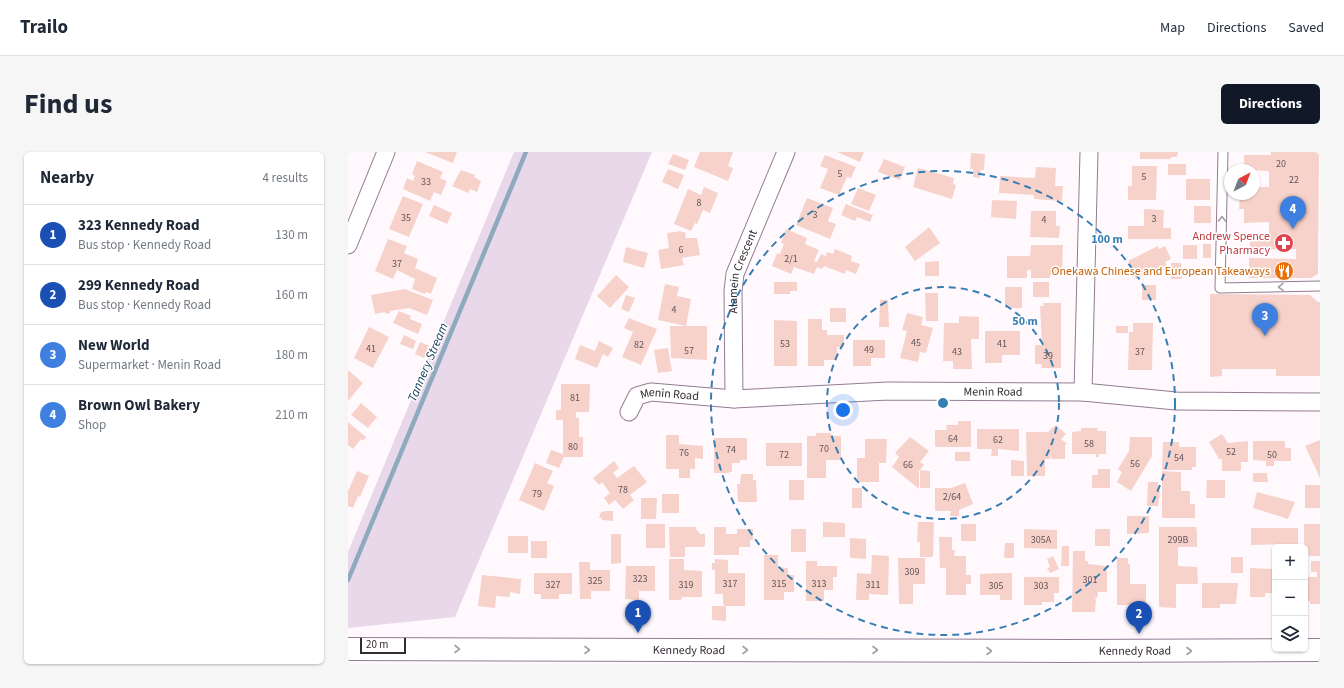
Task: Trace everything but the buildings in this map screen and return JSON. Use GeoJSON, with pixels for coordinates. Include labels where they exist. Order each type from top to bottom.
{"type":"FeatureCollection","features":[{"type":"Feature","properties":{"kind":"main road","name":"Kennedy Road"},"geometry":{"type":"LineString","coordinates":[[348,649],[427,657],[950,657],[1320,650]]}},
{"type":"Feature","properties":{"kind":"street"},"geometry":{"type":"LineString","coordinates":[[348,245],[386,152]]}},
{"type":"Feature","properties":{"kind":"street","name":"Alamein Crescent"},"geometry":{"type":"LineString","coordinates":[[734,399],[733,291],[735,274],[786,152]]}},
{"type":"Feature","properties":{"kind":"street"},"geometry":{"type":"LineString","coordinates":[[1083,392],[1089,152]]}},
{"type":"Feature","properties":{"kind":"street","name":"Menin Road"},"geometry":{"type":"LineString","coordinates":[[629,412],[637,396],[651,392],[734,399],[888,391],[1083,392],[1176,401],[1320,402]]}},
{"type":"Feature","properties":{"kind":"lane"},"geometry":{"type":"LineString","coordinates":[[1223,152],[1220,288],[1320,286]]}},
{"type":"Feature","properties":{"kind":"shaded area"},"geometry":{"type":"Polygon","coordinates":[[[514,152],[652,152],[455,617],[348,628],[348,552],[514,152]]]}},
{"type":"Feature","properties":{"kind":"waterway","name":"Tannery Stream"},"geometry":{"type":"LineString","coordinates":[[348,580],[526,152]]}},
{"type":"Feature","properties":{"kind":"place","name":"Brown Owl Bakery"},"geometry":{"type":"Point","coordinates":[1293,229]}},
{"type":"Feature","properties":{"kind":"place","name":"Andrew Spence Pharmacy"},"geometry":{"type":"Point","coordinates":[1284,243]}},
{"type":"Feature","properties":{"kind":"place","name":"Onekawa Chinese and European Takeaways"},"geometry":{"type":"Point","coordinates":[1284,271]}},
{"type":"Feature","properties":{"kind":"place","name":"New World"},"geometry":{"type":"Point","coordinates":[1265,336]}},
{"type":"Feature","properties":{"kind":"place","name":"323 Kennedy Road"},"geometry":{"type":"Point","coordinates":[638,633]}},
{"type":"Feature","properties":{"kind":"place","name":"299 Kennedy Road"},"geometry":{"type":"Point","coordinates":[1139,634]}}]}
